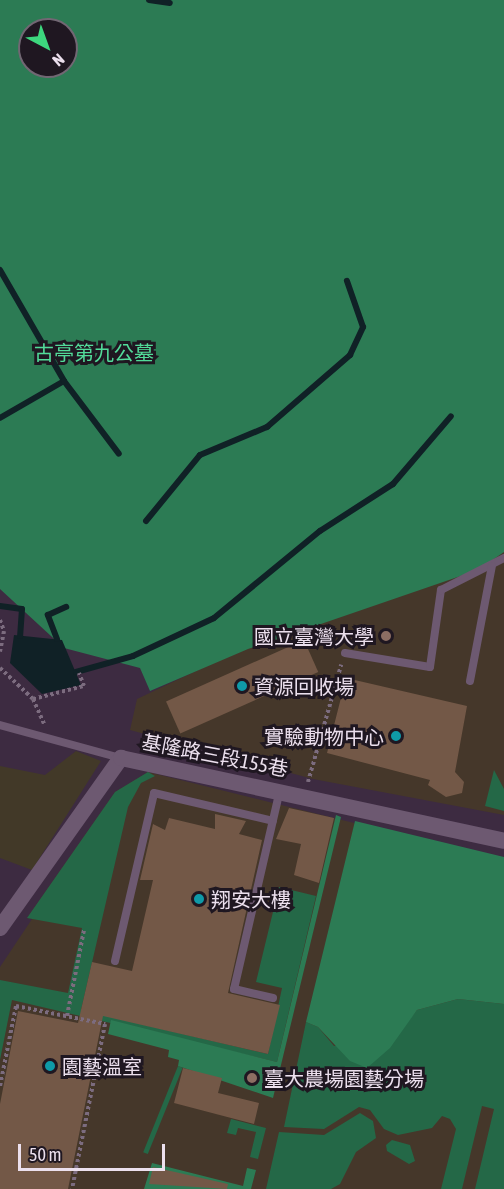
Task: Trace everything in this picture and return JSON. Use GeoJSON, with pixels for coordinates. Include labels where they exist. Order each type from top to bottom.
{"type":"FeatureCollection","features":[{"type":"Feature","properties":{"kind":"street","name":"基隆路三段155巷"},"geometry":{"type":"LineString","coordinates":[[3,920],[121,758],[304,795],[504,841]]}},
{"type":"Feature","properties":{"kind":"lane"},"geometry":{"type":"LineString","coordinates":[[345,653],[430,667],[441,590],[504,558]]}},
{"type":"Feature","properties":{"kind":"lane"},"geometry":{"type":"LineString","coordinates":[[470,681],[492,566]]}},
{"type":"Feature","properties":{"kind":"lane"},"geometry":{"type":"LineString","coordinates":[[0,725],[49,735],[121,758]]}},
{"type":"Feature","properties":{"kind":"lane"},"geometry":{"type":"LineString","coordinates":[[273,998],[234,989],[280,790]]}},
{"type":"Feature","properties":{"kind":"lane"},"geometry":{"type":"LineString","coordinates":[[115,961],[154,793],[273,821]]}},
{"type":"Feature","properties":{"kind":"path"},"geometry":{"type":"LineString","coordinates":[[0,620],[4,631],[0,652]]}},
{"type":"Feature","properties":{"kind":"path"},"geometry":{"type":"LineString","coordinates":[[304,795],[345,653]]}},
{"type":"Feature","properties":{"kind":"path"},"geometry":{"type":"LineString","coordinates":[[0,668],[33,699],[49,735]]}},
{"type":"Feature","properties":{"kind":"path"},"geometry":{"type":"LineString","coordinates":[[33,699],[84,686],[80,673]]}},
{"type":"Feature","properties":{"kind":"path"},"geometry":{"type":"LineString","coordinates":[[67,1016],[84,930]]}},
{"type":"Feature","properties":{"kind":"path"},"geometry":{"type":"LineString","coordinates":[[0,1086],[16,1006],[105,1023],[72,1189]]}},
{"type":"Feature","properties":{"kind":"shaded area","name":"國立臺灣大學"},"geometry":{"type":"Polygon","coordinates":[[[504,428],[504,815],[313,779],[130,730],[137,699],[400,574],[504,428]]]}},
{"type":"Feature","properties":{"kind":"shaded area"},"geometry":{"type":"Polygon","coordinates":[[[14,635],[62,640],[81,685],[42,694],[10,663],[14,635]]]}},
{"type":"Feature","properties":{"kind":"shaded area"},"geometry":{"type":"Polygon","coordinates":[[[76,751],[101,761],[32,870],[0,858],[0,766],[45,775],[76,751]]]}},
{"type":"Feature","properties":{"kind":"shaded area","name":"臺大農場園藝分場"},"geometry":{"type":"Polygon","coordinates":[[[148,772],[504,860],[504,1189],[0,1189],[0,967],[32,919],[27,918],[115,792],[148,772]]]}},
{"type":"Feature","properties":{"kind":"green space","name":"古亭第九公墓"},"geometry":{"type":"Polygon","coordinates":[[[0,0],[504,0],[504,552],[478,570],[248,649],[150,691],[140,668],[64,648],[0,589],[0,0]]]}},
{"type":"Feature","properties":{"kind":"green space"},"geometry":{"type":"Polygon","coordinates":[[[494,770],[504,789],[504,811],[485,806],[494,770]]]}},
{"type":"Feature","properties":{"kind":"green space"},"geometry":{"type":"Polygon","coordinates":[[[148,772],[155,776],[141,783],[128,807],[81,1010],[268,1054],[282,988],[256,982],[279,887],[316,896],[277,1062],[12,1000],[0,1060],[0,980],[68,993],[82,928],[27,918],[115,792],[148,772]]]}},
{"type":"Feature","properties":{"kind":"green space"},"geometry":{"type":"Polygon","coordinates":[[[336,815],[341,817],[273,1098],[178,1066],[179,1060],[168,1057],[169,1050],[108,1034],[111,1020],[277,1062],[336,815]]]}},
{"type":"Feature","properties":{"kind":"green space"},"geometry":{"type":"Polygon","coordinates":[[[355,821],[504,857],[504,1004],[458,999],[417,1010],[390,1048],[367,1068],[350,1061],[318,1027],[306,1022],[355,821]]]}},
{"type":"Feature","properties":{"kind":"green space"},"geometry":{"type":"Polygon","coordinates":[[[458,999],[504,1004],[504,1189],[475,1189],[494,1109],[482,1106],[462,1189],[441,1189],[456,1129],[450,1119],[442,1116],[432,1128],[398,1135],[384,1129],[370,1110],[359,1107],[324,1129],[284,1127],[306,1022],[318,1027],[334,1046],[403,1027],[417,1010],[458,999]]]}},
{"type":"Feature","properties":{"kind":"green space"},"geometry":{"type":"Polygon","coordinates":[[[178,1066],[183,1068],[148,1154],[143,1152],[178,1066]]]}},
{"type":"Feature","properties":{"kind":"green space"},"geometry":{"type":"Polygon","coordinates":[[[360,1113],[373,1121],[376,1138],[356,1152],[340,1184],[331,1189],[266,1189],[279,1132],[324,1135],[360,1113]]]}},
{"type":"Feature","properties":{"kind":"green space"},"geometry":{"type":"Polygon","coordinates":[[[231,1119],[266,1128],[258,1159],[250,1157],[256,1132],[238,1128],[236,1135],[227,1133],[231,1119]]]}},
{"type":"Feature","properties":{"kind":"green space"},"geometry":{"type":"Polygon","coordinates":[[[392,1140],[410,1145],[415,1161],[409,1164],[387,1151],[386,1145],[392,1140]]]}},
{"type":"Feature","properties":{"kind":"green space"},"geometry":{"type":"Polygon","coordinates":[[[152,1163],[243,1186],[247,1168],[256,1170],[251,1189],[144,1189],[152,1163]]]}},
{"type":"Feature","properties":{"kind":"building","name":"資源回收場"},"geometry":{"type":"Polygon","coordinates":[[[304,640],[318,672],[180,733],[166,701],[304,640]]]}},
{"type":"Feature","properties":{"kind":"building","name":"實驗動物中心"},"geometry":{"type":"Polygon","coordinates":[[[346,678],[467,706],[455,772],[464,782],[462,793],[446,797],[428,785],[430,780],[327,753],[346,678]]]}},
{"type":"Feature","properties":{"kind":"building"},"geometry":{"type":"Polygon","coordinates":[[[289,808],[334,818],[319,883],[294,875],[301,844],[276,839],[289,808]]]}},
{"type":"Feature","properties":{"kind":"building"},"geometry":{"type":"Polygon","coordinates":[[[215,814],[246,821],[239,834],[262,840],[228,993],[280,1005],[268,1054],[103,1016],[68,1189],[0,1189],[0,1104],[18,1011],[78,1023],[92,962],[132,971],[153,880],[140,880],[153,824],[165,830],[169,818],[215,829],[215,814]]]}},
{"type":"Feature","properties":{"kind":"building"},"geometry":{"type":"Polygon","coordinates":[[[183,1068],[222,1078],[218,1093],[259,1103],[254,1124],[174,1103],[183,1068]]]}},
{"type":"Feature","properties":{"kind":"building"},"geometry":{"type":"Polygon","coordinates":[[[153,1167],[228,1184],[227,1189],[149,1184],[153,1167]]]}},
{"type":"Feature","properties":{"kind":"waterway"},"geometry":{"type":"LineString","coordinates":[[149,0],[170,3]]}},
{"type":"Feature","properties":{"kind":"waterway"},"geometry":{"type":"LineString","coordinates":[[0,270],[64,381],[0,418]]}},
{"type":"Feature","properties":{"kind":"waterway"},"geometry":{"type":"LineString","coordinates":[[146,521],[200,455],[267,427],[350,355],[363,327],[347,281]]}},
{"type":"Feature","properties":{"kind":"waterway"},"geometry":{"type":"LineString","coordinates":[[64,381],[119,454]]}},
{"type":"Feature","properties":{"kind":"waterway"},"geometry":{"type":"LineString","coordinates":[[76,672],[133,656],[214,618],[320,531],[393,484],[451,416]]}},
{"type":"Feature","properties":{"kind":"waterway"},"geometry":{"type":"LineString","coordinates":[[0,606],[22,609],[20,636]]}},
{"type":"Feature","properties":{"kind":"waterway"},"geometry":{"type":"LineString","coordinates":[[57,639],[48,615],[66,607]]}},
{"type":"Feature","properties":{"kind":"place","name":"國立臺灣大學"},"geometry":{"type":"Point","coordinates":[386,636]}},
{"type":"Feature","properties":{"kind":"place","name":"資源回收場"},"geometry":{"type":"Point","coordinates":[242,686]}},
{"type":"Feature","properties":{"kind":"place","name":"實驗動物中心"},"geometry":{"type":"Point","coordinates":[396,736]}},
{"type":"Feature","properties":{"kind":"place","name":"翔安大樓"},"geometry":{"type":"Point","coordinates":[199,899]}},
{"type":"Feature","properties":{"kind":"place","name":"園藝溫室"},"geometry":{"type":"Point","coordinates":[50,1066]}},
{"type":"Feature","properties":{"kind":"place","name":"臺大農場園藝分場"},"geometry":{"type":"Point","coordinates":[252,1078]}}]}
